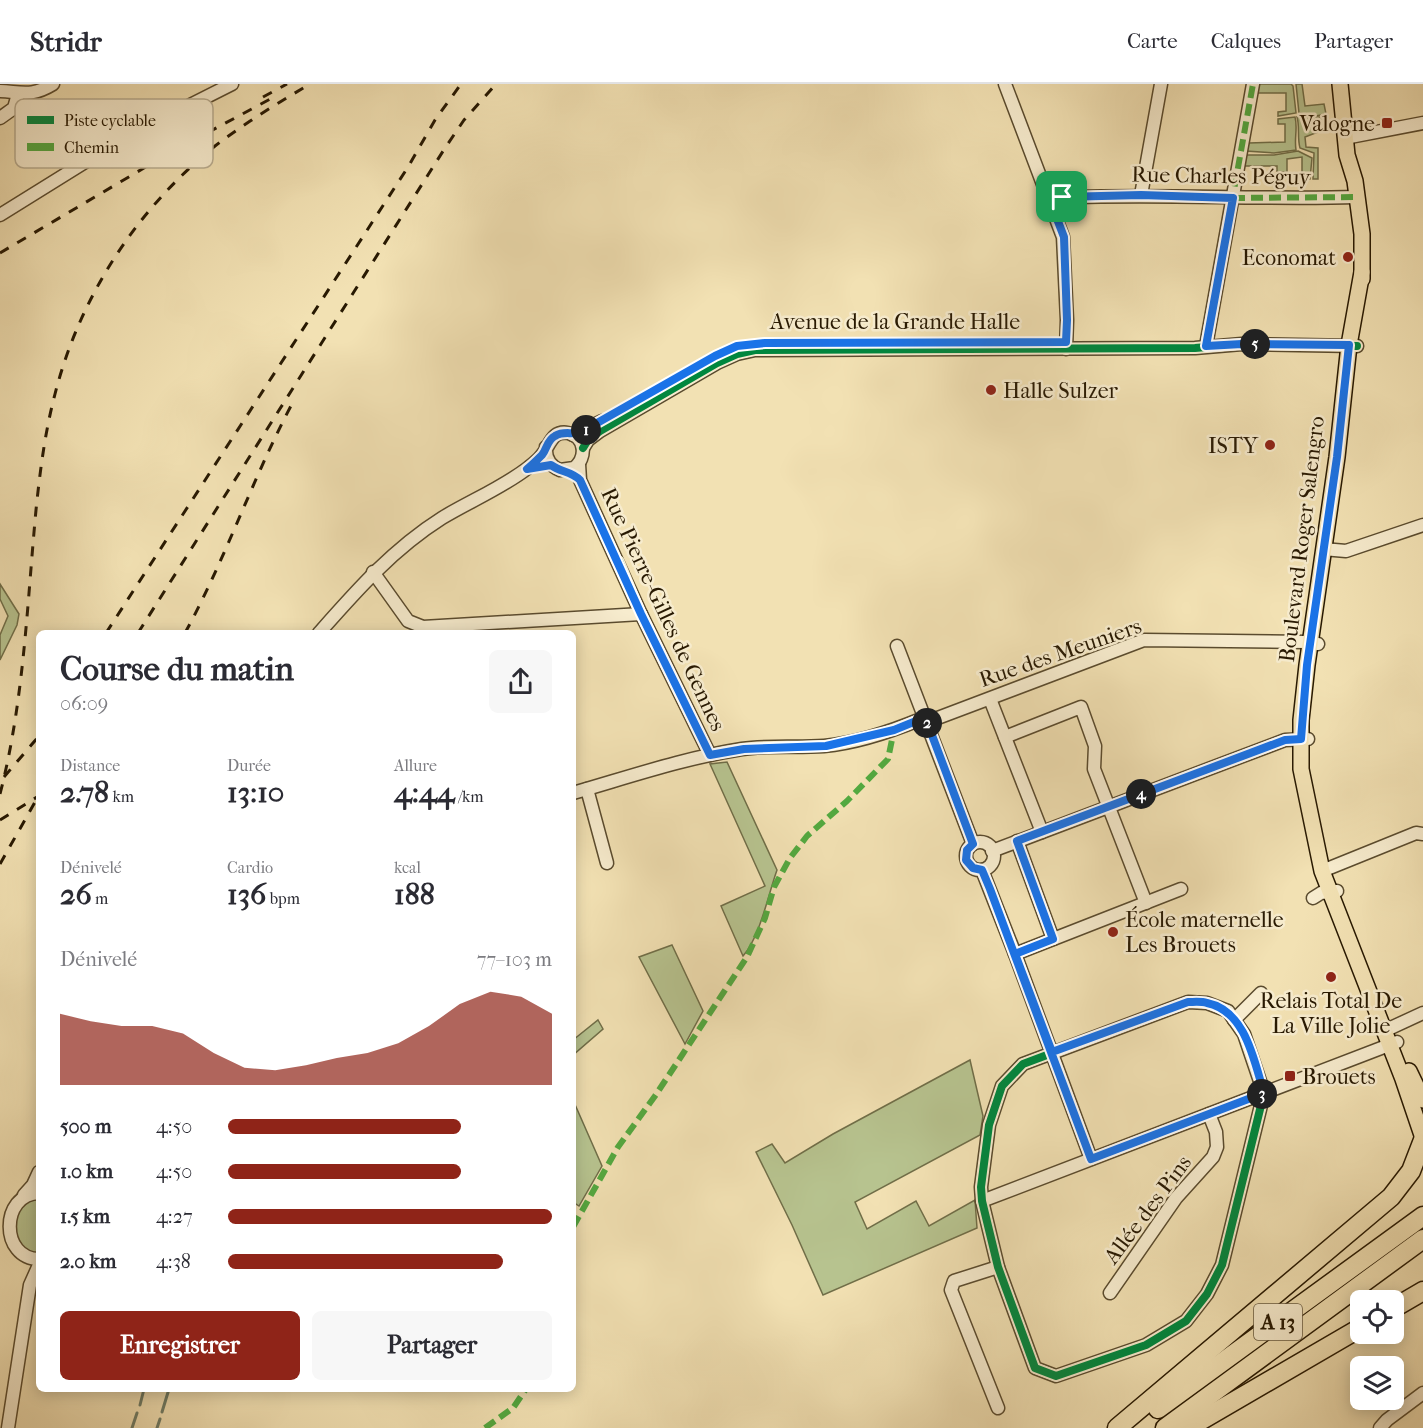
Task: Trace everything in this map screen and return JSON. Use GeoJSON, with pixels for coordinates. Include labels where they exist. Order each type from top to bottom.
{"type":"FeatureCollection","features":[{"type":"Feature","properties":{"kind":"highway"},"geometry":{"type":"LineString","coordinates":[[1391,1197],[1411,1171],[1423,1139]]}},
{"type":"Feature","properties":{"kind":"highway"},"geometry":{"type":"LineString","coordinates":[[1117,1428],[1423,1171]]}},
{"type":"Feature","properties":{"kind":"highway","name":"A 13"},"geometry":{"type":"LineString","coordinates":[[1132,1428],[1423,1216]]}},
{"type":"Feature","properties":{"kind":"highway","name":"A 13"},"geometry":{"type":"LineString","coordinates":[[1166,1428],[1423,1239]]}},
{"type":"Feature","properties":{"kind":"highway"},"geometry":{"type":"LineString","coordinates":[[1404,1302],[1423,1291]]}},
{"type":"Feature","properties":{"kind":"highway"},"geometry":{"type":"LineString","coordinates":[[1188,1428],[1350,1334]]}},
{"type":"Feature","properties":{"kind":"main road","name":"Boulevard Roger Salengro"},"geometry":{"type":"LineString","coordinates":[[1340,84],[1350,137]]}},
{"type":"Feature","properties":{"kind":"main road","name":"Boulevard Roger Salengro"},"geometry":{"type":"LineString","coordinates":[[1344,84],[1362,234],[1362,272],[1314,643],[1305,739],[1311,813],[1325,869],[1361,952],[1391,1036],[1423,1139]]}},
{"type":"Feature","properties":{"kind":"main road","name":"Boulevard Roger Salengro"},"geometry":{"type":"LineString","coordinates":[[1333,891],[1343,928],[1391,1036],[1423,1100]]}},
{"type":"Feature","properties":{"kind":"main road"},"geometry":{"type":"LineString","coordinates":[[1343,928],[1347,929],[1355,946],[1361,952]]}},
{"type":"Feature","properties":{"kind":"street"},"geometry":{"type":"LineString","coordinates":[[0,91],[18,94],[44,90],[53,84]]}},
{"type":"Feature","properties":{"kind":"street"},"geometry":{"type":"LineString","coordinates":[[202,99],[232,84]]}},
{"type":"Feature","properties":{"kind":"street"},"geometry":{"type":"LineString","coordinates":[[1005,84],[1064,237],[1066,345]]}},
{"type":"Feature","properties":{"kind":"street"},"geometry":{"type":"LineString","coordinates":[[1141,195],[1161,84]]}},
{"type":"Feature","properties":{"kind":"street"},"geometry":{"type":"LineString","coordinates":[[1205,346],[1253,84]]}},
{"type":"Feature","properties":{"kind":"street"},"geometry":{"type":"LineString","coordinates":[[17,99],[18,94]]}},
{"type":"Feature","properties":{"kind":"street"},"geometry":{"type":"LineString","coordinates":[[0,118],[14,108],[15,104]]}},
{"type":"Feature","properties":{"kind":"street"},"geometry":{"type":"LineString","coordinates":[[1350,137],[1423,123]]}},
{"type":"Feature","properties":{"kind":"street"},"geometry":{"type":"LineString","coordinates":[[0,215],[76,168]]}},
{"type":"Feature","properties":{"kind":"street","name":"Rue Charles Péguy"},"geometry":{"type":"LineString","coordinates":[[1049,198],[1141,195],[1233,198],[1357,197]]}},
{"type":"Feature","properties":{"kind":"street","name":"Avenue de la Grande Halle"},"geometry":{"type":"LineString","coordinates":[[322,630],[374,572],[402,546],[527,469],[542,455],[550,440],[557,435],[565,433],[573,435],[596,424],[715,356],[746,344],[1066,345],[1195,348],[1242,344],[1353,345]]}},
{"type":"Feature","properties":{"kind":"street","name":"Avenue de la Grande Halle"},"geometry":{"type":"LineString","coordinates":[[583,448],[588,440],[600,431],[717,363],[746,351],[1066,345]]}},
{"type":"Feature","properties":{"kind":"street"},"geometry":{"type":"LineString","coordinates":[[573,435],[583,448],[583,456],[579,464],[580,480]]}},
{"type":"Feature","properties":{"kind":"street"},"geometry":{"type":"LineString","coordinates":[[546,447],[546,455],[551,465]]}},
{"type":"Feature","properties":{"kind":"street"},"geometry":{"type":"LineString","coordinates":[[565,470],[579,464]]}},
{"type":"Feature","properties":{"kind":"street","name":"Avenue de la Grande Halle"},"geometry":{"type":"LineString","coordinates":[[527,469],[551,465],[556,469],[572,473],[580,480]]}},
{"type":"Feature","properties":{"kind":"street","name":"Rue Pierre-Gilles de Gennes"},"geometry":{"type":"LineString","coordinates":[[580,480],[641,614],[710,755]]}},
{"type":"Feature","properties":{"kind":"street"},"geometry":{"type":"LineString","coordinates":[[1326,550],[1346,551],[1423,525]]}},
{"type":"Feature","properties":{"kind":"street"},"geometry":{"type":"LineString","coordinates":[[374,572],[408,621],[423,627],[437,629],[641,614]]}},
{"type":"Feature","properties":{"kind":"street","name":"Rue des Meuniers"},"geometry":{"type":"LineString","coordinates":[[576,792],[678,762],[710,755],[744,749],[826,746],[894,730],[921,719],[927,722],[1144,640],[1314,643]]}},
{"type":"Feature","properties":{"kind":"street"},"geometry":{"type":"LineString","coordinates":[[897,646],[973,844]]}},
{"type":"Feature","properties":{"kind":"street"},"geometry":{"type":"LineString","coordinates":[[990,699],[1042,832]]}},
{"type":"Feature","properties":{"kind":"street"},"geometry":{"type":"LineString","coordinates":[[1005,737],[1081,707],[1095,746],[1094,769],[1146,903]]}},
{"type":"Feature","properties":{"kind":"street"},"geometry":{"type":"LineString","coordinates":[[992,851],[1285,740],[1305,739]]}},
{"type":"Feature","properties":{"kind":"street"},"geometry":{"type":"LineString","coordinates":[[587,789],[607,863]]}},
{"type":"Feature","properties":{"kind":"street"},"geometry":{"type":"LineString","coordinates":[[1325,869],[1416,832],[1423,834]]}},
{"type":"Feature","properties":{"kind":"street"},"geometry":{"type":"LineString","coordinates":[[1017,841],[1053,939]]}},
{"type":"Feature","properties":{"kind":"street"},"geometry":{"type":"LineString","coordinates":[[984,843],[992,851],[992,861],[987,868],[982,870],[973,868],[966,860],[967,850],[973,844],[984,843]]}},
{"type":"Feature","properties":{"kind":"street"},"geometry":{"type":"LineString","coordinates":[[982,870],[1091,1159]]}},
{"type":"Feature","properties":{"kind":"street"},"geometry":{"type":"LineString","coordinates":[[1015,954],[1181,889]]}},
{"type":"Feature","properties":{"kind":"street"},"geometry":{"type":"LineString","coordinates":[[1313,898],[1333,891]]}},
{"type":"Feature","properties":{"kind":"street"},"geometry":{"type":"LineString","coordinates":[[1234,1020],[1261,993]]}},
{"type":"Feature","properties":{"kind":"street"},"geometry":{"type":"LineString","coordinates":[[1188,1002],[1207,1003],[1228,1011],[1244,1034],[1264,1093],[1222,1265],[1207,1294],[1186,1321],[1146,1346],[1056,1376],[1035,1368],[998,1267],[982,1201],[981,1187],[989,1125],[1002,1086],[1023,1064],[1052,1052],[1188,1002]]}},
{"type":"Feature","properties":{"kind":"street"},"geometry":{"type":"LineString","coordinates":[[982,1201],[1264,1093],[1391,1036],[1423,1013]]}},
{"type":"Feature","properties":{"kind":"street","name":"Allée des Pins"},"geometry":{"type":"LineString","coordinates":[[1110,1293],[1176,1198],[1213,1157],[1217,1147],[1216,1132],[1209,1114]]}},
{"type":"Feature","properties":{"kind":"street"},"geometry":{"type":"LineString","coordinates":[[23,1196],[36,1178]]}},
{"type":"Feature","properties":{"kind":"street"},"geometry":{"type":"LineString","coordinates":[[30,1284],[26,1266],[8,1243],[2,1225],[6,1205],[23,1196],[36,1194]]}},
{"type":"Feature","properties":{"kind":"street"},"geometry":{"type":"LineString","coordinates":[[19,1255],[36,1259]]}},
{"type":"Feature","properties":{"kind":"street"},"geometry":{"type":"LineString","coordinates":[[998,1267],[954,1281],[951,1290],[998,1408]]}},
{"type":"Feature","properties":{"kind":"street"},"geometry":{"type":"LineString","coordinates":[[8,1428],[30,1284],[36,1271]]}},
{"type":"Feature","properties":{"kind":"street"},"geometry":{"type":"LineString","coordinates":[[1380,1428],[1423,1393]]}},
{"type":"Feature","properties":{"kind":"green space"},"geometry":{"type":"Polygon","coordinates":[[[1258,84],[1291,84],[1296,113],[1278,116],[1278,112],[1286,111],[1286,93],[1255,93],[1258,84]]]}},
{"type":"Feature","properties":{"kind":"green space"},"geometry":{"type":"Polygon","coordinates":[[[1296,84],[1302,84],[1305,106],[1324,104],[1326,114],[1316,116],[1299,113],[1296,84]]]}},
{"type":"Feature","properties":{"kind":"green space"},"geometry":{"type":"Polygon","coordinates":[[[1295,117],[1296,150],[1274,153],[1246,151],[1249,143],[1285,142],[1285,124],[1278,124],[1278,119],[1295,117]]]}},
{"type":"Feature","properties":{"kind":"green space"},"geometry":{"type":"Polygon","coordinates":[[[1297,117],[1327,117],[1328,123],[1318,126],[1318,132],[1305,137],[1306,147],[1318,148],[1318,179],[1313,179],[1314,153],[1300,148],[1297,117]]]}},
{"type":"Feature","properties":{"kind":"green space"},"geometry":{"type":"Polygon","coordinates":[[[1298,151],[1312,158],[1310,179],[1302,179],[1302,157],[1287,159],[1287,172],[1277,172],[1277,166],[1242,166],[1245,155],[1274,155],[1298,151]]]}},
{"type":"Feature","properties":{"kind":"green space"},"geometry":{"type":"Polygon","coordinates":[[[0,584],[19,614],[17,625],[0,660],[0,635],[8,616],[0,599],[0,584]]]}},
{"type":"Feature","properties":{"kind":"green space"},"geometry":{"type":"Polygon","coordinates":[[[727,762],[777,870],[759,927],[743,956],[721,906],[765,886],[710,764],[727,762]]]}},
{"type":"Feature","properties":{"kind":"green space"},"geometry":{"type":"Polygon","coordinates":[[[672,945],[703,1011],[685,1044],[639,957],[672,945]]]}},
{"type":"Feature","properties":{"kind":"green space"},"geometry":{"type":"Polygon","coordinates":[[[598,1020],[603,1029],[576,1052],[576,1038],[598,1020]]]}},
{"type":"Feature","properties":{"kind":"green space"},"geometry":{"type":"Polygon","coordinates":[[[970,1060],[983,1116],[980,1135],[855,1202],[867,1229],[916,1201],[929,1226],[975,1200],[977,1228],[823,1295],[756,1152],[772,1144],[785,1163],[833,1134],[970,1060]]]}},
{"type":"Feature","properties":{"kind":"green space"},"geometry":{"type":"Polygon","coordinates":[[[576,1107],[602,1166],[579,1206],[576,1204],[576,1107]]]}},
{"type":"Feature","properties":{"kind":"green space"},"geometry":{"type":"Polygon","coordinates":[[[36,1198],[36,1252],[14,1243],[15,1208],[36,1198]]]}},
{"type":"Feature","properties":{"kind":"waterway"},"geometry":{"type":"LineString","coordinates":[[140,1405],[143,1392]]}},
{"type":"Feature","properties":{"kind":"waterway"},"geometry":{"type":"LineString","coordinates":[[162,1412],[168,1392]]}},
{"type":"Feature","properties":{"kind":"waterway"},"geometry":{"type":"LineString","coordinates":[[132,1428],[137,1413]]}},
{"type":"Feature","properties":{"kind":"waterway"},"geometry":{"type":"LineString","coordinates":[[157,1428],[160,1419]]}},
{"type":"Feature","properties":{"kind":"railway"},"geometry":{"type":"LineString","coordinates":[[263,97],[287,84]]}},
{"type":"Feature","properties":{"kind":"railway"},"geometry":{"type":"LineString","coordinates":[[213,148],[250,121],[310,84]]}},
{"type":"Feature","properties":{"kind":"railway"},"geometry":{"type":"LineString","coordinates":[[108,630],[408,167],[435,120],[461,84]]}},
{"type":"Feature","properties":{"kind":"railway"},"geometry":{"type":"LineString","coordinates":[[140,630],[445,148],[464,120],[496,84]]}},
{"type":"Feature","properties":{"kind":"railway"},"geometry":{"type":"LineString","coordinates":[[213,130],[274,97]]}},
{"type":"Feature","properties":{"kind":"railway"},"geometry":{"type":"LineString","coordinates":[[0,253],[144,168]]}},
{"type":"Feature","properties":{"kind":"railway"},"geometry":{"type":"LineString","coordinates":[[0,794],[20,688],[41,466],[55,394],[80,323],[115,257],[137,226],[190,168]]}},
{"type":"Feature","properties":{"kind":"railway"},"geometry":{"type":"LineString","coordinates":[[187,630],[214,576],[265,459],[293,402]]}},
{"type":"Feature","properties":{"kind":"railway"},"geometry":{"type":"LineString","coordinates":[[4,777],[36,740]]}},
{"type":"Feature","properties":{"kind":"railway"},"geometry":{"type":"LineString","coordinates":[[0,820],[36,798]]}},
{"type":"Feature","properties":{"kind":"railway"},"geometry":{"type":"LineString","coordinates":[[0,864],[36,800]]}},
{"type":"Feature","properties":{"kind":"marked path"},"geometry":{"type":"LineString","coordinates":[[1206,346],[1253,84]]}},
{"type":"Feature","properties":{"kind":"marked path"},"geometry":{"type":"LineString","coordinates":[[1233,198],[1357,197]]}},
{"type":"Feature","properties":{"kind":"marked path"},"geometry":{"type":"LineString","coordinates":[[576,1222],[618,1147],[655,1096],[747,957],[765,918],[774,887],[790,858],[807,836],[847,801],[888,759],[894,730]]}},
{"type":"Feature","properties":{"kind":"marked path"},"geometry":{"type":"LineString","coordinates":[[485,1428],[513,1408],[524,1392]]}},
{"type":"Feature","properties":{"kind":"cycle path"},"geometry":{"type":"LineString","coordinates":[[583,448],[588,440],[600,431],[717,363],[737,354],[755,350],[1195,348],[1242,344],[1357,346]]}},
{"type":"Feature","properties":{"kind":"cycle path"},"geometry":{"type":"LineString","coordinates":[[619,561],[641,614],[710,755]]}},
{"type":"Feature","properties":{"kind":"cycle path"},"geometry":{"type":"LineString","coordinates":[[1188,1002],[1207,1003],[1228,1011],[1244,1034],[1264,1093],[1222,1265],[1207,1294],[1186,1321],[1146,1345],[1056,1376],[1035,1368],[998,1267],[982,1201],[981,1187],[989,1125],[1002,1086],[1023,1064],[1188,1002]]}},
{"type":"Feature","properties":{"kind":"place","name":"Valogne"},"geometry":{"type":"Point","coordinates":[1387,123]}},
{"type":"Feature","properties":{"kind":"place","name":"Economat"},"geometry":{"type":"Point","coordinates":[1348,257]}},
{"type":"Feature","properties":{"kind":"place","name":"Halle Sulzer"},"geometry":{"type":"Point","coordinates":[991,390]}},
{"type":"Feature","properties":{"kind":"place","name":"ISTY"},"geometry":{"type":"Point","coordinates":[1270,445]}},
{"type":"Feature","properties":{"kind":"place","name":"École maternelle Les Brouets"},"geometry":{"type":"Point","coordinates":[1113,932]}},
{"type":"Feature","properties":{"kind":"place","name":"Relais Total De La Ville Jolie"},"geometry":{"type":"Point","coordinates":[1331,977]}},
{"type":"Feature","properties":{"kind":"place","name":"Brouets"},"geometry":{"type":"Point","coordinates":[1290,1076]}},
{"type":"Feature","properties":{"kind":"route"},"geometry":{"type":"LineString","coordinates":[[1062,197],[1049,198],[1064,237],[1066,342],[754,343],[737,346],[715,356],[583,431],[573,435],[568,433],[557,435],[550,440],[542,455],[527,469],[551,465],[570,472],[580,480],[619,561],[641,614],[710,755],[744,749],[826,746],[894,730],[921,719],[927,722],[973,844],[967,850],[966,860],[973,868],[982,870],[990,889],[1018,964],[1052,1052],[1091,1159],[1264,1093],[1244,1034],[1228,1011],[1207,1003],[1188,1002],[1052,1052],[1015,954],[1053,939],[1017,841],[1290,738],[1301,739],[1307,665],[1337,457],[1339,420],[1349,345],[1206,346],[1233,198],[1141,195],[1062,197]]}}]}
